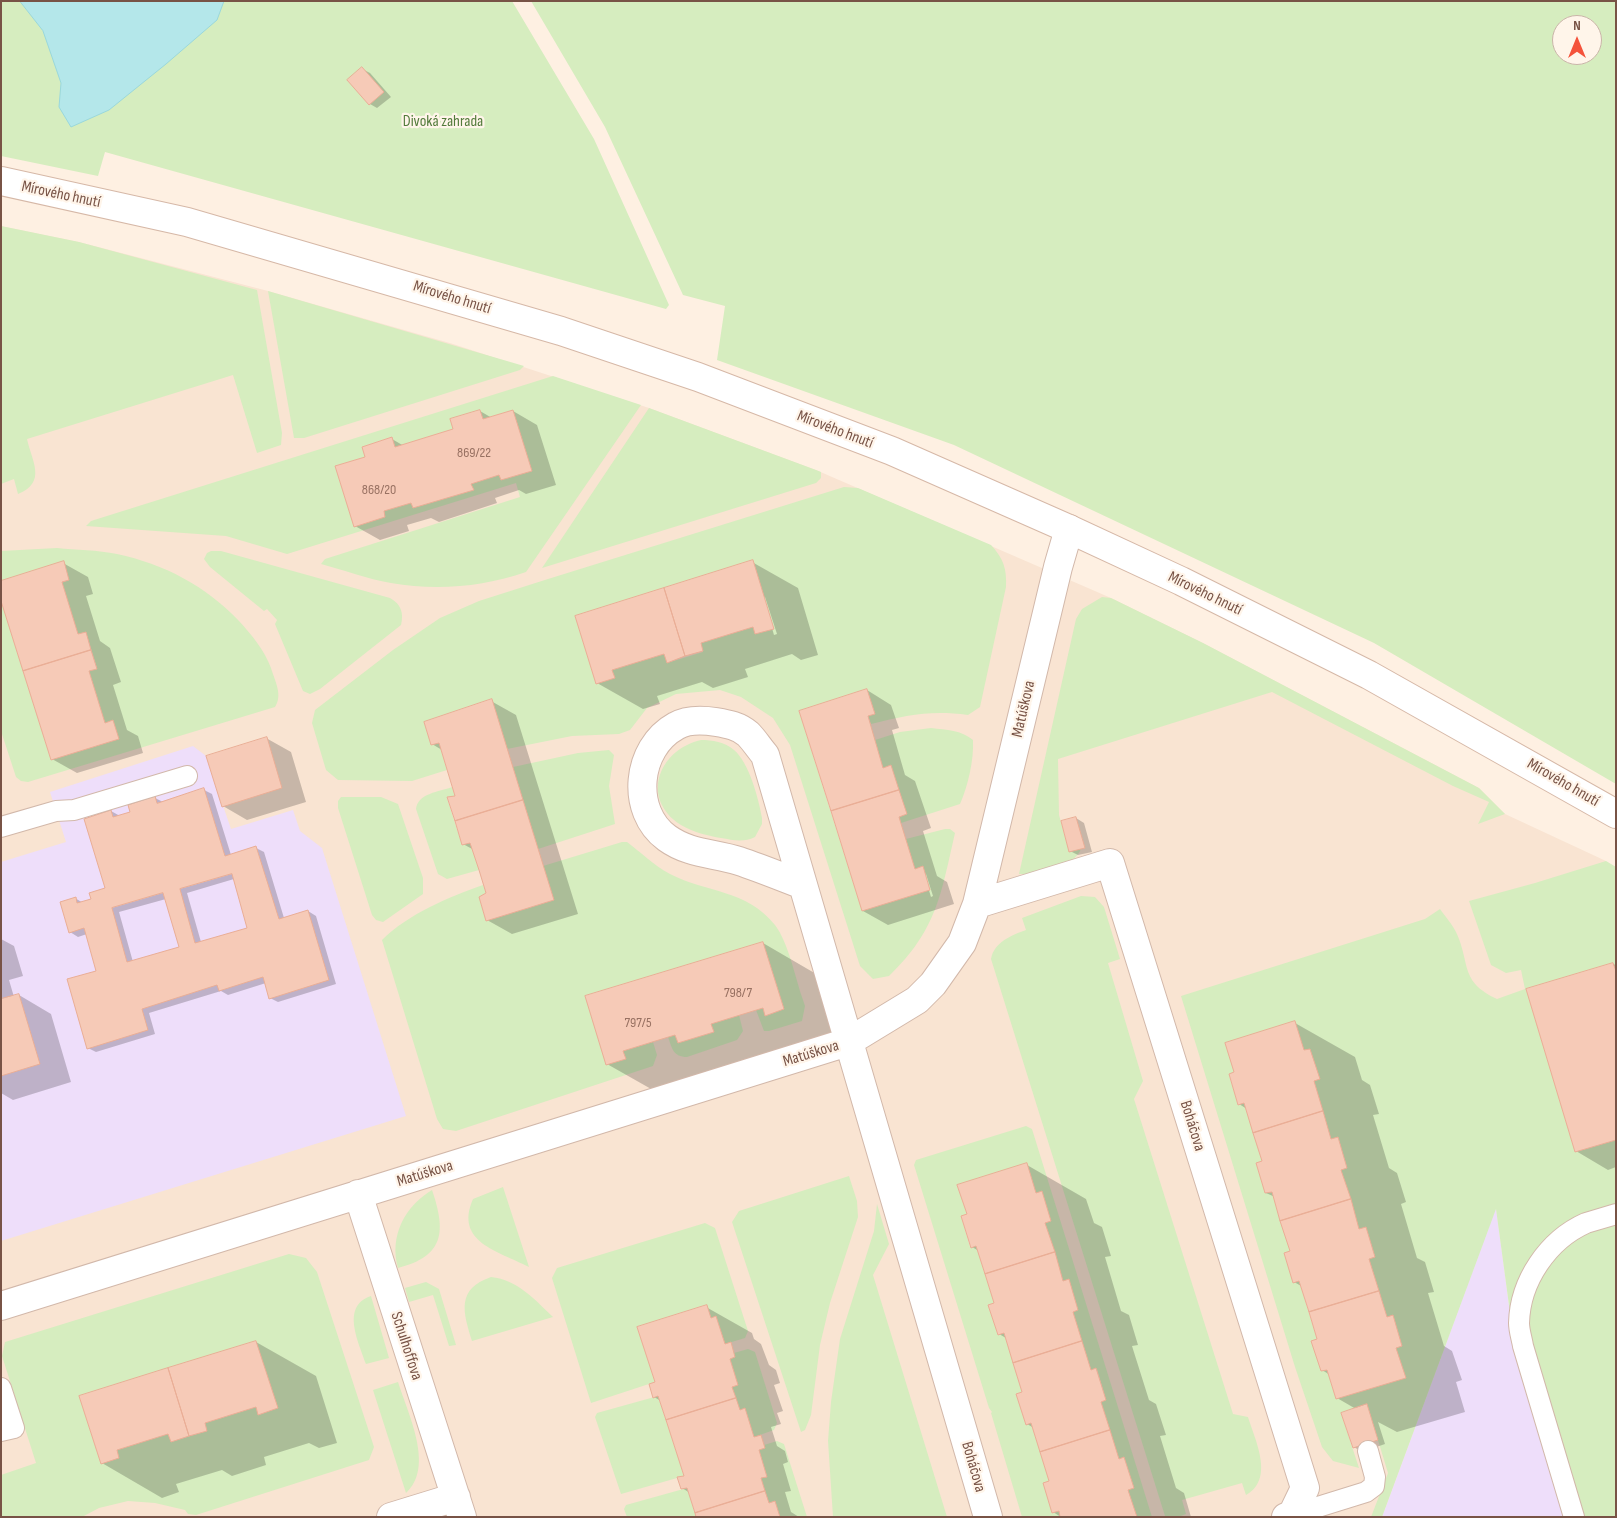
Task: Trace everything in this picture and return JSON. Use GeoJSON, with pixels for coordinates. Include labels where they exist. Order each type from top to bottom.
{"type":"FeatureCollection","features":[{"type":"Feature","properties":{"kind":"street","name":"Mírového hnutí"},"geometry":{"type":"LineString","coordinates":[[1,181],[187,222],[570,334],[698,377],[892,451],[1069,529],[1190,586],[1369,675],[1616,814]]}},
{"type":"Feature","properties":{"kind":"street","name":"Matúškova"},"geometry":{"type":"LineString","coordinates":[[1,1306],[848,1042],[917,1000],[933,984],[962,943],[977,904],[1055,576],[1069,529]]}},
{"type":"Feature","properties":{"kind":"street","name":"Matúškova"},"geometry":{"type":"LineString","coordinates":[[803,885],[737,861],[708,856],[681,847],[653,826],[642,794],[642,779],[646,760],[658,739],[676,725],[699,720],[734,726],[748,734],[765,755],[803,885],[848,1042]]}},
{"type":"Feature","properties":{"kind":"street","name":"Boháčova"},"geometry":{"type":"LineString","coordinates":[[977,904],[1110,863],[1305,1488],[1289,1516]]}},
{"type":"Feature","properties":{"kind":"street","name":"Boháčova"},"geometry":{"type":"LineString","coordinates":[[848,1042],[988,1517]]}},
{"type":"Feature","properties":{"kind":"street","name":"Schulhoffova"},"geometry":{"type":"LineString","coordinates":[[358,1194],[459,1507],[392,1517]]}},
{"type":"Feature","properties":{"kind":"lane"},"geometry":{"type":"LineString","coordinates":[[1,828],[56,811],[74,810],[187,776]]}},
{"type":"Feature","properties":{"kind":"lane"},"geometry":{"type":"LineString","coordinates":[[1574,1517],[1523,1346],[1519,1324],[1524,1296],[1530,1277],[1543,1256],[1566,1236],[1586,1224],[1616,1214]]}},
{"type":"Feature","properties":{"kind":"lane"},"geometry":{"type":"LineString","coordinates":[[1,1388],[14,1428],[1,1431]]}},
{"type":"Feature","properties":{"kind":"lane"},"geometry":{"type":"LineString","coordinates":[[1289,1516],[1366,1492],[1374,1486],[1376,1477],[1368,1451]]}},
{"type":"Feature","properties":{"kind":"shaded area"},"geometry":{"type":"Polygon","coordinates":[[[1,226],[79,242],[268,291],[453,344],[649,408],[816,470],[1111,598],[1203,643],[1479,788],[1505,814],[1606,861],[1616,880],[1616,1168],[1496,1208],[1382,1517],[1,1517],[1,226]]]}},
{"type":"Feature","properties":{"kind":"shaded area"},"geometry":{"type":"Polygon","coordinates":[[[193,746],[206,756],[231,829],[293,810],[300,831],[322,848],[406,1116],[1,1241],[1,862],[66,842],[50,792],[193,746]]]}},
{"type":"Feature","properties":{"kind":"shaded area"},"geometry":{"type":"Polygon","coordinates":[[[1496,1208],[1513,1335],[1566,1517],[1382,1517],[1496,1208]]]}},
{"type":"Feature","properties":{"kind":"green space","name":"Divoká zahrada"},"geometry":{"type":"Polygon","coordinates":[[[1,1],[512,1],[594,139],[669,305],[666,309],[105,152],[98,176],[1,156],[1,1]]]}},
{"type":"Feature","properties":{"kind":"green space"},"geometry":{"type":"Polygon","coordinates":[[[531,1],[1616,1],[1616,784],[1374,643],[954,445],[717,360],[725,306],[683,295],[605,127],[531,1]]]}},
{"type":"Feature","properties":{"kind":"green space"},"geometry":{"type":"Polygon","coordinates":[[[1,226],[79,242],[257,290],[282,433],[281,445],[257,453],[233,375],[27,439],[35,471],[32,484],[18,494],[14,479],[1,484],[1,226]]]}},
{"type":"Feature","properties":{"kind":"green space"},"geometry":{"type":"Polygon","coordinates":[[[268,291],[524,366],[520,370],[304,438],[294,438],[268,291]]]}},
{"type":"Feature","properties":{"kind":"green space"},"geometry":{"type":"Polygon","coordinates":[[[553,376],[641,405],[526,572],[493,581],[459,586],[425,587],[391,583],[321,564],[325,559],[520,497],[516,483],[287,554],[226,536],[86,526],[91,521],[553,376]],[[480,410],[450,419],[453,429],[395,447],[391,437],[362,447],[365,457],[335,466],[354,527],[385,517],[384,511],[411,503],[413,508],[473,490],[471,484],[499,475],[501,480],[532,471],[513,410],[483,419],[480,410]]]}},
{"type":"Feature","properties":{"kind":"green space"},"geometry":{"type":"Polygon","coordinates":[[[649,408],[821,472],[821,478],[816,483],[542,568],[649,408]]]}},
{"type":"Feature","properties":{"kind":"green space"},"geometry":{"type":"Polygon","coordinates":[[[844,487],[858,488],[991,545],[1001,559],[1005,569],[1006,587],[980,707],[968,715],[919,714],[871,724],[868,716],[875,714],[867,689],[799,711],[862,911],[930,890],[923,867],[915,869],[906,839],[945,829],[950,829],[955,833],[946,875],[935,910],[918,943],[889,976],[873,979],[860,966],[790,745],[773,718],[741,697],[720,690],[676,694],[647,708],[630,730],[619,734],[572,736],[507,749],[491,699],[424,722],[431,745],[439,743],[447,770],[412,781],[338,780],[326,770],[312,723],[315,710],[393,650],[440,618],[479,601],[844,487]],[[753,560],[575,616],[596,684],[615,678],[612,670],[664,654],[667,663],[703,652],[701,643],[753,627],[755,634],[774,629],[753,560]]]}},
{"type":"Feature","properties":{"kind":"green space"},"geometry":{"type":"Polygon","coordinates":[[[57,548],[102,552],[134,558],[168,570],[213,597],[244,626],[265,655],[278,688],[278,698],[275,707],[28,782],[21,781],[16,777],[1,731],[1,601],[51,760],[119,739],[113,721],[105,723],[89,671],[97,668],[86,632],[78,634],[62,583],[69,580],[64,562],[1,581],[1,551],[57,548]]]}},
{"type":"Feature","properties":{"kind":"green space"},"geometry":{"type":"Polygon","coordinates":[[[221,551],[390,598],[401,609],[401,625],[320,689],[310,694],[303,691],[275,624],[277,620],[267,609],[264,611],[210,567],[204,559],[207,553],[221,551]]]}},
{"type":"Feature","properties":{"kind":"green space"},"geometry":{"type":"Polygon","coordinates":[[[1102,597],[1111,598],[1203,643],[1479,788],[1505,814],[1478,824],[1489,802],[1453,786],[1272,692],[1058,759],[1059,815],[1069,851],[1081,849],[1071,861],[1054,869],[1019,874],[1076,619],[1082,609],[1102,597]]]}},
{"type":"Feature","properties":{"kind":"green space"},"geometry":{"type":"Polygon","coordinates":[[[931,728],[959,732],[973,740],[970,773],[966,789],[960,804],[901,823],[891,766],[883,768],[875,740],[900,732],[931,728]]]}},
{"type":"Feature","properties":{"kind":"green space"},"geometry":{"type":"Polygon","coordinates":[[[701,740],[727,745],[734,750],[744,763],[756,792],[762,818],[762,824],[755,837],[746,840],[734,840],[696,832],[681,825],[668,814],[661,802],[658,789],[660,776],[665,764],[686,745],[701,740]]]}},
{"type":"Feature","properties":{"kind":"green space"},"geometry":{"type":"Polygon","coordinates":[[[609,750],[614,755],[609,786],[615,824],[538,849],[513,767],[578,753],[609,750]]]}},
{"type":"Feature","properties":{"kind":"green space"},"geometry":{"type":"Polygon","coordinates":[[[452,787],[455,796],[447,798],[462,845],[470,843],[479,870],[447,879],[438,874],[416,809],[425,796],[452,787]]]}},
{"type":"Feature","properties":{"kind":"green space"},"geometry":{"type":"Polygon","coordinates":[[[341,797],[381,797],[398,804],[423,878],[423,894],[383,922],[376,920],[372,915],[338,808],[338,801],[341,797]]]}},
{"type":"Feature","properties":{"kind":"green space"},"geometry":{"type":"Polygon","coordinates":[[[627,842],[670,874],[739,898],[764,913],[780,932],[787,950],[805,1006],[802,1021],[764,1031],[756,1010],[763,1008],[766,1016],[784,1009],[763,942],[585,996],[623,1051],[653,1042],[657,1055],[653,1066],[456,1131],[443,1129],[437,1119],[382,940],[416,914],[483,885],[486,893],[479,897],[486,921],[554,900],[543,866],[627,842]]]}},
{"type":"Feature","properties":{"kind":"green space"},"geometry":{"type":"Polygon","coordinates":[[[1606,861],[1616,867],[1616,971],[1613,963],[1526,989],[1575,1152],[1616,1140],[1616,1517],[1566,1517],[1513,1335],[1496,1209],[1382,1517],[1371,1517],[1388,1473],[1367,1404],[1341,1413],[1359,1468],[1333,1461],[1322,1447],[1295,1367],[1181,996],[1425,919],[1440,909],[1456,932],[1461,943],[1471,978],[1485,992],[1497,999],[1525,989],[1521,970],[1506,973],[1491,965],[1469,901],[1606,861]],[[1295,1022],[1226,1043],[1234,1072],[1229,1075],[1238,1105],[1244,1103],[1262,1161],[1256,1163],[1265,1193],[1272,1192],[1290,1251],[1284,1253],[1293,1283],[1299,1281],[1317,1339],[1311,1341],[1321,1371],[1327,1370],[1336,1399],[1405,1377],[1396,1348],[1402,1346],[1393,1315],[1387,1317],[1369,1259],[1375,1257],[1366,1227],[1359,1229],[1341,1170],[1347,1167],[1338,1137],[1331,1139],[1314,1081],[1320,1079],[1310,1049],[1304,1050],[1295,1022]]]}},
{"type":"Feature","properties":{"kind":"green space"},"geometry":{"type":"Polygon","coordinates":[[[1081,896],[1095,897],[1104,907],[1120,959],[1108,963],[1143,1081],[1134,1099],[1233,1414],[1248,1417],[1260,1459],[1260,1479],[1255,1488],[1246,1495],[1242,1483],[1182,1500],[1186,1514],[1178,1517],[1165,1516],[991,959],[996,948],[1004,940],[1026,930],[1022,918],[1081,896]]]}},
{"type":"Feature","properties":{"kind":"green space"},"geometry":{"type":"Polygon","coordinates":[[[739,1015],[743,1031],[737,1040],[687,1057],[676,1054],[672,1048],[668,1037],[675,1035],[678,1043],[713,1032],[711,1024],[739,1015]]]}},
{"type":"Feature","properties":{"kind":"green space"},"geometry":{"type":"Polygon","coordinates":[[[1026,1126],[1032,1129],[1152,1517],[1137,1517],[1128,1490],[1134,1488],[1124,1457],[1119,1459],[1101,1402],[1106,1400],[1097,1369],[1091,1370],[1073,1312],[1078,1310],[1069,1279],[1063,1281],[1045,1223],[1051,1221],[1042,1192],[957,1185],[967,1214],[961,1216],[970,1247],[976,1246],[994,1303],[988,1305],[998,1335],[1004,1333],[1022,1392],[1016,1394],[1026,1425],[1031,1423],[1049,1481],[1044,1483],[1052,1513],[1059,1511],[1060,1517],[1022,1517],[992,1412],[989,1408],[914,1165],[916,1160],[1026,1126]]]}},
{"type":"Feature","properties":{"kind":"green space"},"geometry":{"type":"Polygon","coordinates":[[[849,1176],[857,1201],[858,1217],[830,1303],[820,1345],[811,1415],[805,1430],[801,1432],[732,1222],[739,1211],[849,1176]]]}},
{"type":"Feature","properties":{"kind":"green space"},"geometry":{"type":"Polygon","coordinates":[[[503,1187],[529,1267],[482,1243],[469,1226],[469,1214],[473,1199],[503,1187]]]}},
{"type":"Feature","properties":{"kind":"green space"},"geometry":{"type":"Polygon","coordinates":[[[432,1190],[439,1218],[440,1230],[438,1240],[425,1257],[398,1268],[396,1245],[402,1223],[414,1204],[432,1190]]]}},
{"type":"Feature","properties":{"kind":"green space"},"geometry":{"type":"Polygon","coordinates":[[[877,1204],[889,1244],[873,1275],[947,1517],[833,1517],[828,1441],[831,1402],[840,1339],[874,1231],[877,1204]]]}},
{"type":"Feature","properties":{"kind":"green space"},"geometry":{"type":"Polygon","coordinates":[[[705,1223],[715,1228],[748,1331],[745,1338],[725,1344],[716,1316],[711,1318],[706,1305],[637,1327],[655,1382],[591,1403],[552,1278],[557,1268],[705,1223]]]}},
{"type":"Feature","properties":{"kind":"green space"},"geometry":{"type":"Polygon","coordinates":[[[289,1254],[306,1258],[317,1272],[374,1447],[369,1460],[196,1515],[188,1514],[185,1510],[155,1503],[128,1501],[99,1508],[82,1517],[1,1517],[1,1475],[36,1463],[2,1356],[5,1342],[289,1254]],[[256,1341],[79,1396],[101,1464],[119,1458],[117,1450],[168,1434],[171,1442],[207,1431],[205,1423],[256,1407],[259,1415],[277,1408],[256,1341]]]}},
{"type":"Feature","properties":{"kind":"green space"},"geometry":{"type":"Polygon","coordinates":[[[491,1277],[509,1282],[525,1291],[553,1317],[472,1341],[465,1311],[467,1295],[480,1282],[491,1277]]]}},
{"type":"Feature","properties":{"kind":"green space"},"geometry":{"type":"Polygon","coordinates":[[[426,1282],[439,1289],[456,1345],[449,1346],[433,1295],[409,1302],[405,1288],[426,1282]]]}},
{"type":"Feature","properties":{"kind":"green space"},"geometry":{"type":"Polygon","coordinates":[[[371,1296],[389,1358],[366,1364],[356,1336],[354,1316],[356,1308],[362,1301],[371,1296]]]}},
{"type":"Feature","properties":{"kind":"green space"},"geometry":{"type":"Polygon","coordinates":[[[748,1349],[755,1352],[777,1423],[774,1430],[754,1437],[745,1409],[740,1410],[732,1387],[738,1385],[730,1359],[735,1357],[734,1353],[748,1349]]]}},
{"type":"Feature","properties":{"kind":"green space"},"geometry":{"type":"Polygon","coordinates":[[[398,1382],[413,1424],[419,1455],[418,1469],[414,1482],[406,1493],[373,1390],[398,1382]]]}},
{"type":"Feature","properties":{"kind":"green space"},"geometry":{"type":"Polygon","coordinates":[[[658,1396],[684,1476],[621,1494],[595,1417],[597,1413],[658,1396]]]}},
{"type":"Feature","properties":{"kind":"green space"},"geometry":{"type":"Polygon","coordinates":[[[777,1441],[784,1444],[807,1517],[780,1517],[775,1501],[769,1503],[761,1478],[767,1476],[759,1450],[764,1448],[764,1445],[777,1441]]]}},
{"type":"Feature","properties":{"kind":"green space"},"geometry":{"type":"Polygon","coordinates":[[[687,1488],[696,1517],[627,1517],[624,1509],[626,1505],[687,1488]]]}},
{"type":"Feature","properties":{"kind":"water"},"geometry":{"type":"Polygon","coordinates":[[[20,1],[224,1],[217,20],[166,64],[109,110],[71,127],[59,107],[61,83],[43,31],[20,1]]]}},
{"type":"Feature","properties":{"kind":"building"},"geometry":{"type":"Polygon","coordinates":[[[362,67],[384,92],[369,105],[347,80],[362,67]]]}},
{"type":"Feature","properties":{"kind":"building"},"geometry":{"type":"Polygon","coordinates":[[[480,410],[483,419],[513,410],[532,471],[501,480],[499,475],[471,484],[474,490],[413,508],[411,503],[384,511],[385,517],[354,527],[335,466],[365,457],[362,447],[392,437],[395,447],[453,429],[450,419],[480,410]]]}},
{"type":"Feature","properties":{"kind":"building"},"geometry":{"type":"Polygon","coordinates":[[[753,560],[774,629],[755,634],[753,627],[701,643],[703,651],[685,656],[664,588],[753,560]]]}},
{"type":"Feature","properties":{"kind":"building"},"geometry":{"type":"Polygon","coordinates":[[[64,561],[69,580],[62,582],[78,634],[86,632],[91,650],[23,671],[1,601],[1,581],[64,561]]]}},
{"type":"Feature","properties":{"kind":"building"},"geometry":{"type":"Polygon","coordinates":[[[664,588],[685,656],[667,663],[664,654],[612,670],[615,678],[596,684],[575,616],[664,588]]]}},
{"type":"Feature","properties":{"kind":"building"},"geometry":{"type":"Polygon","coordinates":[[[91,650],[97,669],[89,671],[105,723],[113,720],[119,739],[51,760],[23,671],[91,650]]]}},
{"type":"Feature","properties":{"kind":"building"},"geometry":{"type":"Polygon","coordinates":[[[867,689],[875,714],[868,716],[883,768],[891,765],[899,790],[831,811],[799,711],[867,689]]]}},
{"type":"Feature","properties":{"kind":"building"},"geometry":{"type":"Polygon","coordinates":[[[492,699],[523,800],[455,821],[447,797],[455,796],[439,743],[431,745],[424,722],[492,699]]]}},
{"type":"Feature","properties":{"kind":"building"},"geometry":{"type":"Polygon","coordinates":[[[267,737],[282,788],[222,807],[206,756],[267,737]]]}},
{"type":"Feature","properties":{"kind":"building"},"geometry":{"type":"Polygon","coordinates":[[[204,788],[225,856],[256,846],[279,919],[308,910],[329,980],[269,999],[263,977],[219,991],[217,985],[142,1009],[148,1030],[87,1049],[67,979],[96,971],[84,928],[69,933],[60,902],[76,897],[77,903],[91,899],[89,893],[105,888],[84,819],[111,810],[113,817],[130,812],[128,805],[155,796],[157,803],[204,788]],[[232,874],[180,889],[195,943],[247,928],[232,874]],[[163,893],[112,908],[127,962],[179,947],[163,893]]]}},
{"type":"Feature","properties":{"kind":"building"},"geometry":{"type":"Polygon","coordinates":[[[899,790],[907,814],[899,817],[915,869],[923,866],[930,890],[862,911],[831,811],[899,790]]]}},
{"type":"Feature","properties":{"kind":"building"},"geometry":{"type":"Polygon","coordinates":[[[523,800],[554,900],[486,921],[479,897],[486,893],[479,870],[470,843],[462,845],[455,821],[523,800]]]}},
{"type":"Feature","properties":{"kind":"building"},"geometry":{"type":"Polygon","coordinates":[[[1076,817],[1085,848],[1069,852],[1061,821],[1076,817]]]}},
{"type":"Feature","properties":{"kind":"building"},"geometry":{"type":"Polygon","coordinates":[[[763,942],[784,1009],[765,1016],[763,1008],[711,1024],[714,1032],[678,1043],[675,1035],[623,1051],[626,1059],[606,1065],[585,996],[763,942]]]}},
{"type":"Feature","properties":{"kind":"building"},"geometry":{"type":"Polygon","coordinates":[[[1613,963],[1616,971],[1616,1140],[1575,1152],[1526,989],[1613,963]]]}},
{"type":"Feature","properties":{"kind":"building"},"geometry":{"type":"Polygon","coordinates":[[[19,994],[40,1064],[1,1076],[1,999],[19,994]]]}},
{"type":"Feature","properties":{"kind":"building"},"geometry":{"type":"Polygon","coordinates":[[[1295,1021],[1304,1050],[1310,1049],[1320,1079],[1314,1081],[1323,1111],[1253,1133],[1244,1103],[1238,1105],[1229,1074],[1234,1072],[1225,1043],[1295,1021]]]}},
{"type":"Feature","properties":{"kind":"building"},"geometry":{"type":"Polygon","coordinates":[[[1323,1111],[1331,1139],[1338,1137],[1347,1168],[1341,1170],[1351,1199],[1280,1221],[1272,1192],[1265,1193],[1256,1163],[1262,1161],[1253,1133],[1323,1111]]]}},
{"type":"Feature","properties":{"kind":"building"},"geometry":{"type":"Polygon","coordinates":[[[1027,1163],[1036,1193],[1042,1191],[1051,1221],[1045,1223],[1055,1252],[985,1274],[976,1246],[971,1248],[961,1216],[967,1214],[957,1185],[1027,1163]]]}},
{"type":"Feature","properties":{"kind":"building"},"geometry":{"type":"Polygon","coordinates":[[[1351,1199],[1359,1229],[1366,1227],[1375,1257],[1369,1259],[1379,1291],[1309,1312],[1299,1281],[1293,1283],[1284,1253],[1290,1251],[1280,1221],[1351,1199]]]}},
{"type":"Feature","properties":{"kind":"building"},"geometry":{"type":"Polygon","coordinates":[[[1055,1252],[1063,1281],[1069,1279],[1078,1310],[1073,1312],[1082,1341],[1013,1363],[1004,1333],[998,1335],[988,1305],[994,1303],[985,1274],[1055,1252]]]}},
{"type":"Feature","properties":{"kind":"building"},"geometry":{"type":"Polygon","coordinates":[[[1379,1291],[1387,1317],[1393,1315],[1402,1346],[1396,1348],[1406,1378],[1336,1399],[1327,1370],[1321,1371],[1311,1341],[1317,1339],[1309,1312],[1379,1291]]]}},
{"type":"Feature","properties":{"kind":"building"},"geometry":{"type":"Polygon","coordinates":[[[707,1305],[711,1318],[716,1316],[725,1344],[731,1342],[735,1357],[730,1359],[738,1385],[732,1387],[736,1398],[666,1420],[658,1396],[653,1398],[649,1384],[655,1382],[637,1327],[707,1305]]]}},
{"type":"Feature","properties":{"kind":"building"},"geometry":{"type":"Polygon","coordinates":[[[256,1341],[278,1408],[258,1415],[256,1407],[205,1423],[207,1431],[189,1436],[168,1368],[256,1341]]]}},
{"type":"Feature","properties":{"kind":"building"},"geometry":{"type":"Polygon","coordinates":[[[1082,1341],[1091,1370],[1096,1368],[1106,1400],[1101,1402],[1110,1430],[1040,1452],[1031,1423],[1026,1425],[1016,1394],[1022,1392],[1013,1363],[1082,1341]]]}},
{"type":"Feature","properties":{"kind":"building"},"geometry":{"type":"Polygon","coordinates":[[[168,1368],[189,1436],[171,1442],[168,1434],[117,1450],[119,1458],[101,1464],[79,1396],[168,1368]]]}},
{"type":"Feature","properties":{"kind":"building"},"geometry":{"type":"Polygon","coordinates":[[[736,1398],[740,1410],[745,1408],[754,1437],[761,1435],[765,1448],[759,1450],[767,1477],[761,1478],[765,1491],[695,1513],[687,1488],[681,1489],[677,1477],[684,1476],[666,1420],[736,1398]]]}},
{"type":"Feature","properties":{"kind":"building"},"geometry":{"type":"Polygon","coordinates":[[[1367,1404],[1378,1440],[1353,1448],[1341,1413],[1367,1404]]]}},
{"type":"Feature","properties":{"kind":"building"},"geometry":{"type":"Polygon","coordinates":[[[1110,1430],[1119,1459],[1124,1457],[1134,1488],[1128,1490],[1137,1517],[1060,1517],[1059,1511],[1052,1513],[1043,1483],[1049,1481],[1040,1452],[1110,1430]]]}},
{"type":"Feature","properties":{"kind":"building"},"geometry":{"type":"Polygon","coordinates":[[[765,1491],[769,1503],[775,1501],[780,1517],[696,1517],[695,1513],[765,1491]]]}}]}
